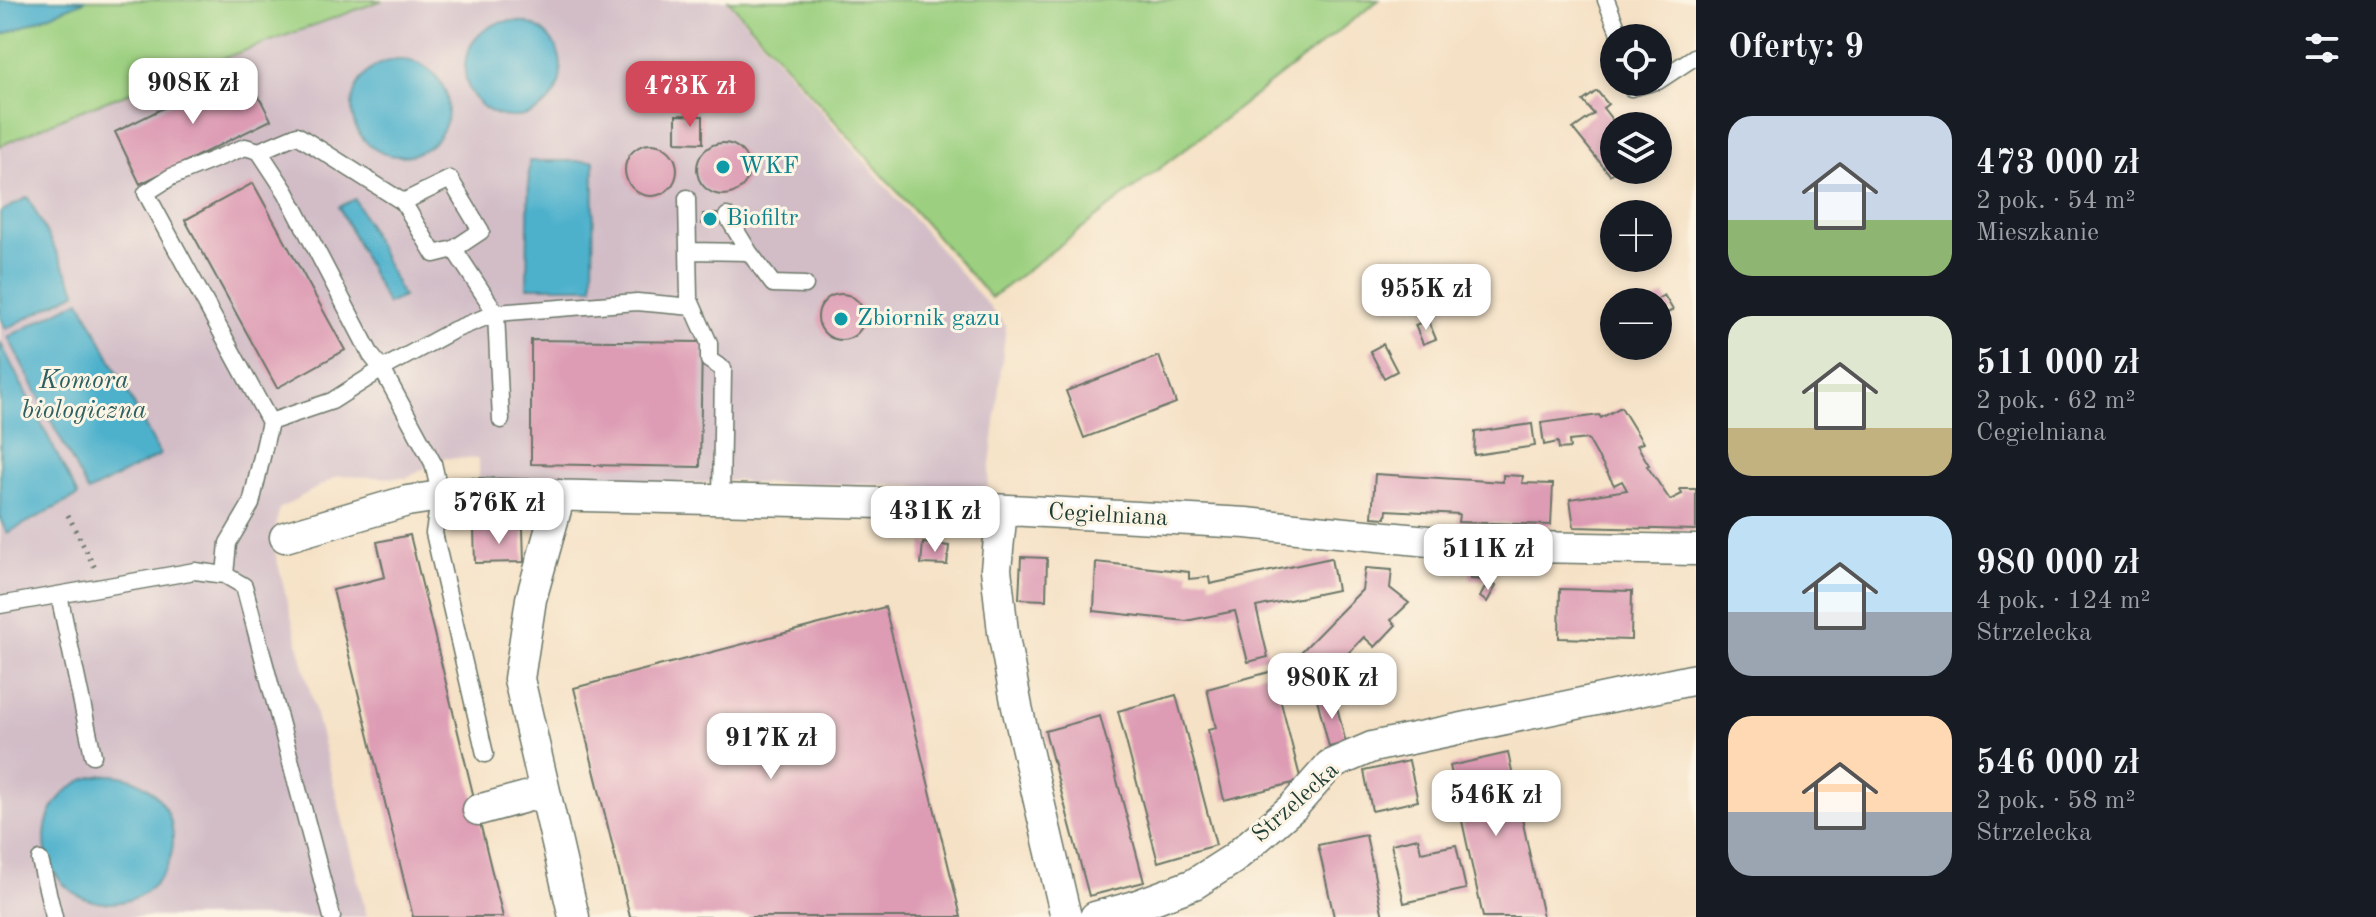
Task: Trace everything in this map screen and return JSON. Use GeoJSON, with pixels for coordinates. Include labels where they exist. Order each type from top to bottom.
{"type":"FeatureCollection","features":[{"type":"Feature","properties":{"kind":"street","name":"Cegielniana"},"geometry":{"type":"LineString","coordinates":[[285,537],[440,494],[560,495],[882,503],[1246,523],[1479,546],[1696,550]]}},
{"type":"Feature","properties":{"kind":"street"},"geometry":{"type":"LineString","coordinates":[[560,495],[531,599],[519,679],[574,917]]}},
{"type":"Feature","properties":{"kind":"street"},"geometry":{"type":"LineString","coordinates":[[1002,510],[996,569],[1003,632],[1017,707],[1066,917]]}},
{"type":"Feature","properties":{"kind":"street","name":"Strzelecka"},"geometry":{"type":"LineString","coordinates":[[1095,917],[1134,912],[1194,884],[1233,859],[1293,807],[1330,765],[1372,747],[1696,679]]}},
{"type":"Feature","properties":{"kind":"street"},"geometry":{"type":"LineString","coordinates":[[478,810],[544,792]]}},
{"type":"Feature","properties":{"kind":"lane"},"geometry":{"type":"LineString","coordinates":[[1606,0],[1615,24]]}},
{"type":"Feature","properties":{"kind":"lane"},"geometry":{"type":"LineString","coordinates":[[1672,71],[1696,56]]}},
{"type":"Feature","properties":{"kind":"lane"},"geometry":{"type":"LineString","coordinates":[[225,575],[228,543],[251,504],[270,422],[146,193],[171,177],[245,147],[259,151],[297,135],[403,202],[434,254],[454,249],[481,231],[450,179],[403,202]]}},
{"type":"Feature","properties":{"kind":"lane"},"geometry":{"type":"LineString","coordinates":[[259,151],[286,192],[371,355],[382,369],[433,463],[440,494],[434,533],[485,754]]}},
{"type":"Feature","properties":{"kind":"lane"},"geometry":{"type":"LineString","coordinates":[[687,198],[689,298],[709,343],[709,360],[723,369],[721,499]]}},
{"type":"Feature","properties":{"kind":"lane"},"geometry":{"type":"LineString","coordinates":[[727,216],[773,284],[805,285]]}},
{"type":"Feature","properties":{"kind":"lane"},"geometry":{"type":"LineString","coordinates":[[454,249],[496,313],[501,420]]}},
{"type":"Feature","properties":{"kind":"lane"},"geometry":{"type":"LineString","coordinates":[[689,251],[749,252]]}},
{"type":"Feature","properties":{"kind":"lane"},"geometry":{"type":"LineString","coordinates":[[270,422],[332,401],[382,369],[454,330],[496,313],[637,302],[693,307]]}},
{"type":"Feature","properties":{"kind":"lane"},"geometry":{"type":"LineString","coordinates":[[0,605],[195,571],[225,575],[244,586],[332,917]]}},
{"type":"Feature","properties":{"kind":"lane"},"geometry":{"type":"LineString","coordinates":[[59,595],[93,755]]}},
{"type":"Feature","properties":{"kind":"lane"},"geometry":{"type":"LineString","coordinates":[[40,860],[54,917]]}},
{"type":"Feature","properties":{"kind":"path"},"geometry":{"type":"LineString","coordinates":[[68,515],[104,587]]}},
{"type":"Feature","properties":{"kind":"shaded area"},"geometry":{"type":"Polygon","coordinates":[[[383,0],[726,0],[1006,326],[987,492],[896,485],[749,483],[738,480],[697,483],[479,480],[479,459],[443,458],[407,478],[338,476],[279,509],[273,544],[367,917],[0,917],[0,146],[74,113],[383,0]]]}},
{"type":"Feature","properties":{"kind":"green space"},"geometry":{"type":"Polygon","coordinates":[[[86,0],[383,0],[74,113],[0,146],[0,36],[86,0]]]}},
{"type":"Feature","properties":{"kind":"green space"},"geometry":{"type":"Polygon","coordinates":[[[728,0],[1379,0],[991,298],[728,0]]]}},
{"type":"Feature","properties":{"kind":"water"},"geometry":{"type":"Polygon","coordinates":[[[0,0],[86,0],[0,36],[0,0]]]}},
{"type":"Feature","properties":{"kind":"water"},"geometry":{"type":"Polygon","coordinates":[[[513,21],[531,25],[547,35],[557,51],[561,69],[557,87],[547,103],[531,113],[513,117],[495,113],[479,103],[469,87],[465,69],[469,51],[479,35],[495,25],[513,21]]]}},
{"type":"Feature","properties":{"kind":"water"},"geometry":{"type":"Polygon","coordinates":[[[400,60],[418,64],[434,74],[444,90],[448,108],[444,126],[434,142],[418,152],[400,156],[382,152],[366,142],[356,126],[352,108],[356,90],[366,74],[382,64],[400,60]]]}},
{"type":"Feature","properties":{"kind":"water"},"geometry":{"type":"Polygon","coordinates":[[[529,161],[594,161],[593,287],[527,287],[529,161]]]}},
{"type":"Feature","properties":{"kind":"water","name":"Komora biologiczna"},"geometry":{"type":"Polygon","coordinates":[[[28,197],[77,292],[6,329],[0,317],[0,212],[28,197]]]}},
{"type":"Feature","properties":{"kind":"water"},"geometry":{"type":"Polygon","coordinates":[[[355,199],[403,297],[387,304],[339,207],[355,199]]]}},
{"type":"Feature","properties":{"kind":"water","name":"Komora biologiczna"},"geometry":{"type":"Polygon","coordinates":[[[80,300],[160,455],[88,492],[8,337],[80,300]]]}},
{"type":"Feature","properties":{"kind":"water","name":"Komora biologiczna"},"geometry":{"type":"Polygon","coordinates":[[[0,342],[78,496],[7,533],[0,519],[0,342]]]}},
{"type":"Feature","properties":{"kind":"water"},"geometry":{"type":"Polygon","coordinates":[[[109,775],[134,780],[154,794],[168,814],[173,839],[168,864],[154,884],[134,898],[109,903],[84,898],[64,884],[50,864],[45,839],[50,814],[64,794],[84,780],[109,775]]]}},
{"type":"Feature","properties":{"kind":"building"},"geometry":{"type":"Polygon","coordinates":[[[244,68],[271,120],[140,184],[115,132],[244,68]]]}},
{"type":"Feature","properties":{"kind":"building"},"geometry":{"type":"Polygon","coordinates":[[[1597,91],[1608,104],[1603,108],[1606,112],[1600,112],[1600,163],[1573,129],[1594,114],[1583,101],[1597,91]]]}},
{"type":"Feature","properties":{"kind":"building"},"geometry":{"type":"Polygon","coordinates":[[[676,115],[703,116],[703,143],[676,142],[676,115]]]}},
{"type":"Feature","properties":{"kind":"building","name":"WKF"},"geometry":{"type":"Polygon","coordinates":[[[723,143],[742,150],[749,169],[742,188],[723,195],[704,188],[697,169],[704,150],[723,143]]]}},
{"type":"Feature","properties":{"kind":"building","name":"WKF"},"geometry":{"type":"Polygon","coordinates":[[[651,144],[670,151],[677,170],[670,189],[651,196],[632,189],[625,170],[632,151],[651,144]]]}},
{"type":"Feature","properties":{"kind":"building"},"geometry":{"type":"Polygon","coordinates":[[[253,183],[345,350],[277,388],[185,220],[253,183]]]}},
{"type":"Feature","properties":{"kind":"building","name":"Biofiltr"},"geometry":{"type":"Polygon","coordinates":[[[703,214],[718,214],[718,224],[702,224],[703,214]]]}},
{"type":"Feature","properties":{"kind":"building","name":"Zbiornik gazu"},"geometry":{"type":"Polygon","coordinates":[[[841,294],[857,301],[864,317],[857,333],[841,340],[825,333],[818,317],[825,301],[841,294]]]}},
{"type":"Feature","properties":{"kind":"building"},"geometry":{"type":"Polygon","coordinates":[[[1428,320],[1436,339],[1423,344],[1415,325],[1428,320]]]}},
{"type":"Feature","properties":{"kind":"building"},"geometry":{"type":"Polygon","coordinates":[[[531,340],[702,342],[700,467],[531,464],[531,340]]]}},
{"type":"Feature","properties":{"kind":"building"},"geometry":{"type":"Polygon","coordinates":[[[1383,344],[1397,371],[1384,378],[1370,351],[1383,344]]]}},
{"type":"Feature","properties":{"kind":"building"},"geometry":{"type":"Polygon","coordinates":[[[1159,356],[1176,403],[1084,438],[1066,391],[1159,356]]]}},
{"type":"Feature","properties":{"kind":"building"},"geometry":{"type":"Polygon","coordinates":[[[1621,407],[1643,443],[1637,445],[1647,466],[1670,500],[1682,494],[1680,489],[1696,489],[1696,530],[1574,527],[1570,499],[1627,490],[1622,481],[1614,485],[1588,439],[1569,441],[1570,448],[1559,449],[1558,442],[1544,445],[1541,423],[1599,415],[1601,418],[1621,407]]]}},
{"type":"Feature","properties":{"kind":"building"},"geometry":{"type":"Polygon","coordinates":[[[1532,424],[1535,446],[1474,455],[1475,432],[1532,424]]]}},
{"type":"Feature","properties":{"kind":"building"},"geometry":{"type":"Polygon","coordinates":[[[1375,474],[1503,482],[1503,475],[1523,476],[1522,483],[1553,484],[1551,525],[1458,522],[1459,514],[1387,510],[1386,518],[1372,517],[1375,474]]]}},
{"type":"Feature","properties":{"kind":"building"},"geometry":{"type":"Polygon","coordinates":[[[474,528],[523,529],[524,562],[475,563],[474,528]]]}},
{"type":"Feature","properties":{"kind":"building"},"geometry":{"type":"Polygon","coordinates":[[[410,535],[503,917],[413,917],[333,590],[385,577],[377,542],[410,535]]]}},
{"type":"Feature","properties":{"kind":"building"},"geometry":{"type":"Polygon","coordinates":[[[923,543],[949,546],[947,565],[921,564],[923,543]]]}},
{"type":"Feature","properties":{"kind":"building"},"geometry":{"type":"Polygon","coordinates":[[[1021,557],[1047,558],[1046,600],[1019,599],[1021,557]]]}},
{"type":"Feature","properties":{"kind":"building"},"geometry":{"type":"Polygon","coordinates":[[[1331,558],[1337,590],[1256,607],[1268,657],[1248,662],[1235,611],[1186,621],[1094,611],[1096,562],[1189,572],[1189,579],[1209,577],[1210,584],[1331,558]]]}},
{"type":"Feature","properties":{"kind":"building"},"geometry":{"type":"Polygon","coordinates":[[[1365,568],[1392,570],[1390,588],[1409,603],[1391,620],[1396,625],[1375,647],[1364,637],[1324,678],[1300,653],[1362,590],[1365,568]]]}},
{"type":"Feature","properties":{"kind":"building"},"geometry":{"type":"Polygon","coordinates":[[[1470,571],[1488,572],[1487,580],[1470,579],[1470,571]]]}},
{"type":"Feature","properties":{"kind":"building"},"geometry":{"type":"Polygon","coordinates":[[[1488,582],[1496,586],[1487,602],[1480,597],[1488,582]]]}},
{"type":"Feature","properties":{"kind":"building"},"geometry":{"type":"Polygon","coordinates":[[[1560,589],[1632,591],[1631,640],[1559,638],[1560,589]]]}},
{"type":"Feature","properties":{"kind":"building"},"geometry":{"type":"Polygon","coordinates":[[[885,607],[961,917],[630,917],[574,688],[885,607]]]}},
{"type":"Feature","properties":{"kind":"building"},"geometry":{"type":"Polygon","coordinates":[[[1273,671],[1301,781],[1224,800],[1208,730],[1216,728],[1207,689],[1273,671]]]}},
{"type":"Feature","properties":{"kind":"building"},"geometry":{"type":"Polygon","coordinates":[[[1176,695],[1216,845],[1158,862],[1118,711],[1176,695]]]}},
{"type":"Feature","properties":{"kind":"building"},"geometry":{"type":"Polygon","coordinates":[[[1334,695],[1346,743],[1329,747],[1317,699],[1334,695]]]}},
{"type":"Feature","properties":{"kind":"building"},"geometry":{"type":"Polygon","coordinates":[[[1100,716],[1144,882],[1089,896],[1045,731],[1100,716]]]}},
{"type":"Feature","properties":{"kind":"building"},"geometry":{"type":"Polygon","coordinates":[[[1508,753],[1543,917],[1483,917],[1450,766],[1508,753]]]}},
{"type":"Feature","properties":{"kind":"building"},"geometry":{"type":"Polygon","coordinates":[[[1409,761],[1418,801],[1372,811],[1364,771],[1409,761]]]}},
{"type":"Feature","properties":{"kind":"building"},"geometry":{"type":"Polygon","coordinates":[[[1366,835],[1383,917],[1334,917],[1318,845],[1366,835]]]}},
{"type":"Feature","properties":{"kind":"building"},"geometry":{"type":"Polygon","coordinates":[[[1418,838],[1421,852],[1456,845],[1466,889],[1404,903],[1391,844],[1418,838]]]}},
{"type":"Feature","properties":{"kind":"place","name":"WKF"},"geometry":{"type":"Point","coordinates":[723,167]}},
{"type":"Feature","properties":{"kind":"place","name":"Biofiltr"},"geometry":{"type":"Point","coordinates":[710,219]}},
{"type":"Feature","properties":{"kind":"place","name":"Zbiornik gazu"},"geometry":{"type":"Point","coordinates":[841,319]}}]}
